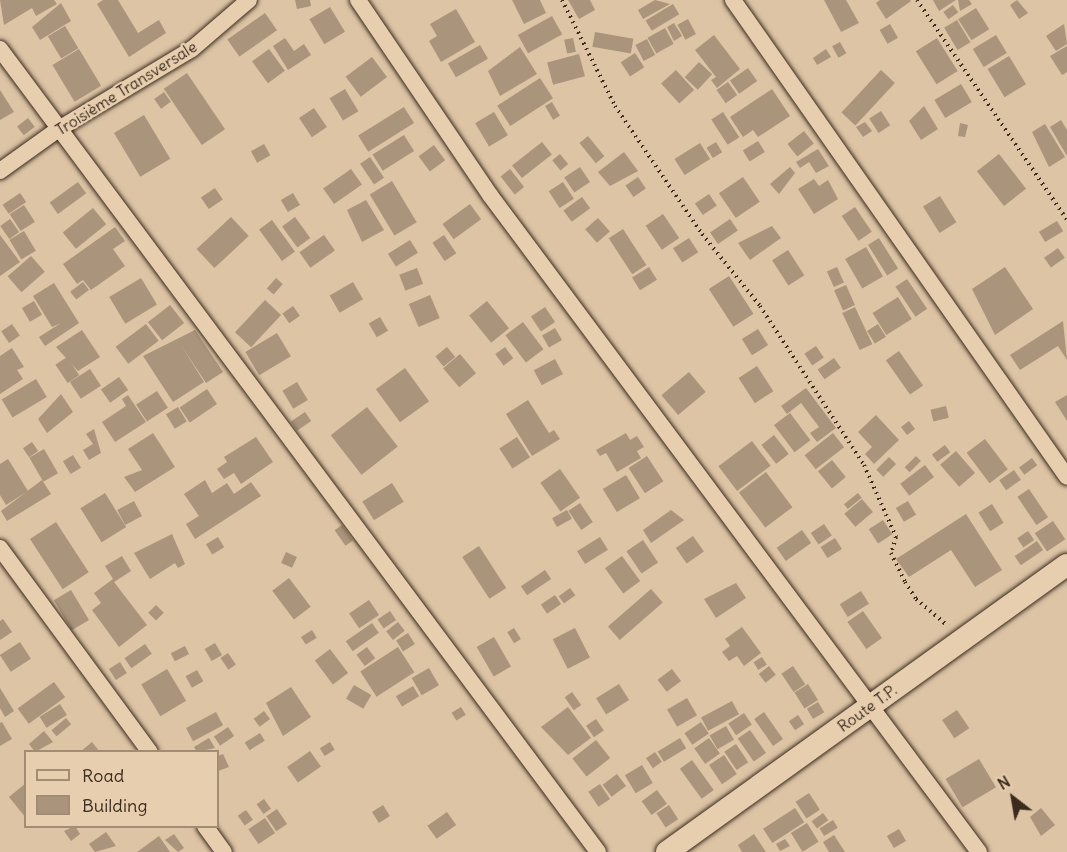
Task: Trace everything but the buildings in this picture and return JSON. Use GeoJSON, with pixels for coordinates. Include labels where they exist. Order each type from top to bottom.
{"type":"FeatureCollection","features":[{"type":"Feature","properties":{"kind":"street","name":"Troisième Transversale"},"geometry":{"type":"LineString","coordinates":[[0,171],[57,130],[192,49],[249,0]]}},
{"type":"Feature","properties":{"kind":"street"},"geometry":{"type":"LineString","coordinates":[[358,0],[490,195],[868,708],[979,852]]}},
{"type":"Feature","properties":{"kind":"street"},"geometry":{"type":"LineString","coordinates":[[733,0],[1067,477]]}},
{"type":"Feature","properties":{"kind":"street"},"geometry":{"type":"LineString","coordinates":[[0,49],[57,130],[598,852]]}},
{"type":"Feature","properties":{"kind":"street"},"geometry":{"type":"LineString","coordinates":[[0,548],[149,750]]}},
{"type":"Feature","properties":{"kind":"street","name":"Route T.P."},"geometry":{"type":"LineString","coordinates":[[667,852],[1067,565]]}},
{"type":"Feature","properties":{"kind":"street"},"geometry":{"type":"LineString","coordinates":[[206,828],[224,852]]}},
{"type":"Feature","properties":{"kind":"path"},"geometry":{"type":"LineString","coordinates":[[562,0],[615,106],[702,234],[760,306],[864,465],[896,537],[891,553],[905,582],[916,599],[964,639]]}},
{"type":"Feature","properties":{"kind":"path"},"geometry":{"type":"LineString","coordinates":[[917,0],[980,84],[1067,220]]}}]}
